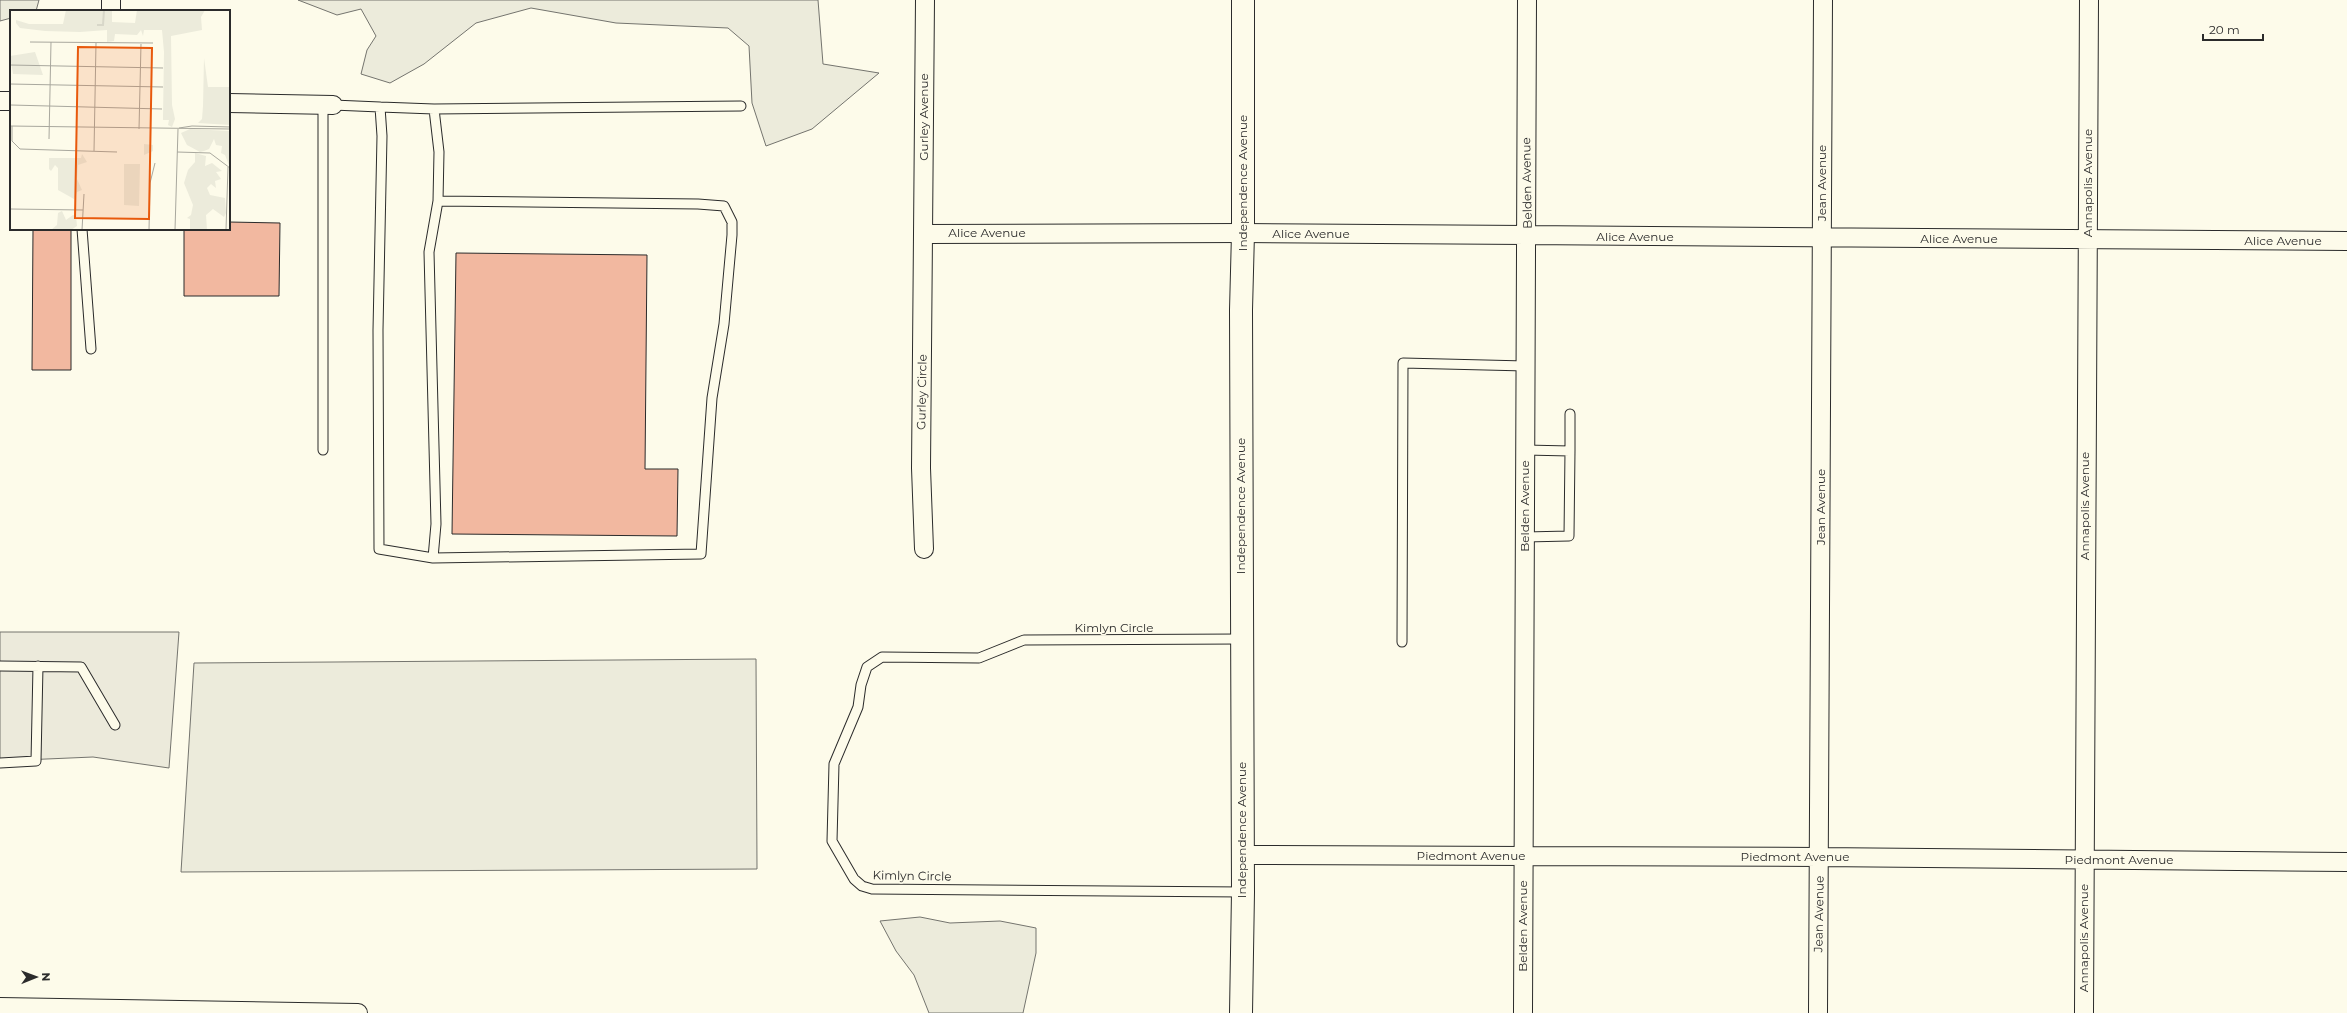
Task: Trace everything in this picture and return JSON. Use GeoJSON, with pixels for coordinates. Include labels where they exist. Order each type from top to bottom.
{"type":"FeatureCollection","features":[{"type":"Feature","properties":{"kind":"street","name":"Gurley Avenue"},"geometry":{"type":"LineString","coordinates":[[924,234],[925,0]]}},
{"type":"Feature","properties":{"kind":"street","name":"Independence Avenue"},"geometry":{"type":"LineString","coordinates":[[1240,1013],[1243,892],[1241,310],[1243,233],[1243,0]]}},
{"type":"Feature","properties":{"kind":"street","name":"Belden Avenue"},"geometry":{"type":"LineString","coordinates":[[1523,1013],[1528,237],[1527,0]]}},
{"type":"Feature","properties":{"kind":"street","name":"Jean Avenue"},"geometry":{"type":"LineString","coordinates":[[1818,1013],[1823,0]]}},
{"type":"Feature","properties":{"kind":"street","name":"Annapolis Avenue"},"geometry":{"type":"LineString","coordinates":[[2084,1013],[2089,0]]}},
{"type":"Feature","properties":{"kind":"street"},"geometry":{"type":"LineString","coordinates":[[230,103],[328,105]]}},
{"type":"Feature","properties":{"kind":"street","name":"Alice Avenue"},"geometry":{"type":"LineString","coordinates":[[924,234],[1243,233],[1528,237],[2347,241]]}},
{"type":"Feature","properties":{"kind":"street","name":"Gurley Circle"},"geometry":{"type":"LineString","coordinates":[[924,234],[921,468],[924,549]]}},
{"type":"Feature","properties":{"kind":"street","name":"Piedmont Avenue"},"geometry":{"type":"LineString","coordinates":[[1243,855],[1819,857],[2347,862]]}},
{"type":"Feature","properties":{"kind":"street"},"geometry":{"type":"LineString","coordinates":[[0,1007],[358,1013]]}},
{"type":"Feature","properties":{"kind":"lane"},"geometry":{"type":"LineString","coordinates":[[323,450],[328,105],[434,109],[741,106]]}},
{"type":"Feature","properties":{"kind":"lane"},"geometry":{"type":"LineString","coordinates":[[380,107],[382,136],[378,330],[379,549],[433,558],[702,554],[712,398],[724,324],[732,235],[732,222],[724,206],[698,204],[438,201]]}},
{"type":"Feature","properties":{"kind":"lane"},"geometry":{"type":"LineString","coordinates":[[433,558],[436,524],[429,252],[438,201],[439,152],[434,109]]}},
{"type":"Feature","properties":{"kind":"lane"},"geometry":{"type":"LineString","coordinates":[[82,230],[91,349]]}},
{"type":"Feature","properties":{"kind":"lane"},"geometry":{"type":"LineString","coordinates":[[1402,642],[1403,363],[1526,366]]}},
{"type":"Feature","properties":{"kind":"lane"},"geometry":{"type":"LineString","coordinates":[[1525,537],[1568,536],[1570,414]]}},
{"type":"Feature","properties":{"kind":"lane"},"geometry":{"type":"LineString","coordinates":[[1526,450],[1570,451]]}},
{"type":"Feature","properties":{"kind":"lane","name":"Kimlyn Circle"},"geometry":{"type":"LineString","coordinates":[[1241,639],[1024,640],[979,658],[882,657],[867,667],[861,685],[858,707],[834,764],[832,840],[854,880],[862,886],[872,888],[1243,892]]}},
{"type":"Feature","properties":{"kind":"lane"},"geometry":{"type":"LineString","coordinates":[[0,666],[81,666],[115,725]]}},
{"type":"Feature","properties":{"kind":"lane"},"geometry":{"type":"LineString","coordinates":[[0,763],[36,761],[38,666]]}},
{"type":"Feature","properties":{"kind":"shaded area"},"geometry":{"type":"Polygon","coordinates":[[[0,0],[39,0],[36,10],[10,10],[10,18],[0,21],[0,0]]]}},
{"type":"Feature","properties":{"kind":"shaded area"},"geometry":{"type":"Polygon","coordinates":[[[298,0],[818,0],[823,64],[879,73],[812,129],[766,146],[752,103],[749,46],[728,28],[616,23],[531,8],[476,23],[424,64],[390,83],[361,74],[367,50],[376,36],[361,9],[337,15],[298,0]]]}},
{"type":"Feature","properties":{"kind":"shaded area"},"geometry":{"type":"Polygon","coordinates":[[[0,632],[179,632],[169,768],[93,757],[0,761],[0,632]]]}},
{"type":"Feature","properties":{"kind":"shaded area"},"geometry":{"type":"Polygon","coordinates":[[[756,659],[757,869],[181,872],[194,663],[756,659]]]}},
{"type":"Feature","properties":{"kind":"shaded area"},"geometry":{"type":"Polygon","coordinates":[[[920,917],[950,923],[1000,921],[1036,928],[1036,953],[1023,1013],[929,1013],[914,975],[896,951],[880,921],[920,917]]]}},
{"type":"Feature","properties":{"kind":"building"},"geometry":{"type":"Polygon","coordinates":[[[230,222],[280,223],[279,296],[184,296],[184,230],[230,230],[230,222]]]}},
{"type":"Feature","properties":{"kind":"building"},"geometry":{"type":"Polygon","coordinates":[[[33,230],[71,230],[71,370],[32,370],[33,230]]]}},
{"type":"Feature","properties":{"kind":"building"},"geometry":{"type":"Polygon","coordinates":[[[456,253],[647,255],[645,469],[678,469],[677,536],[452,534],[456,253]]]}}]}
